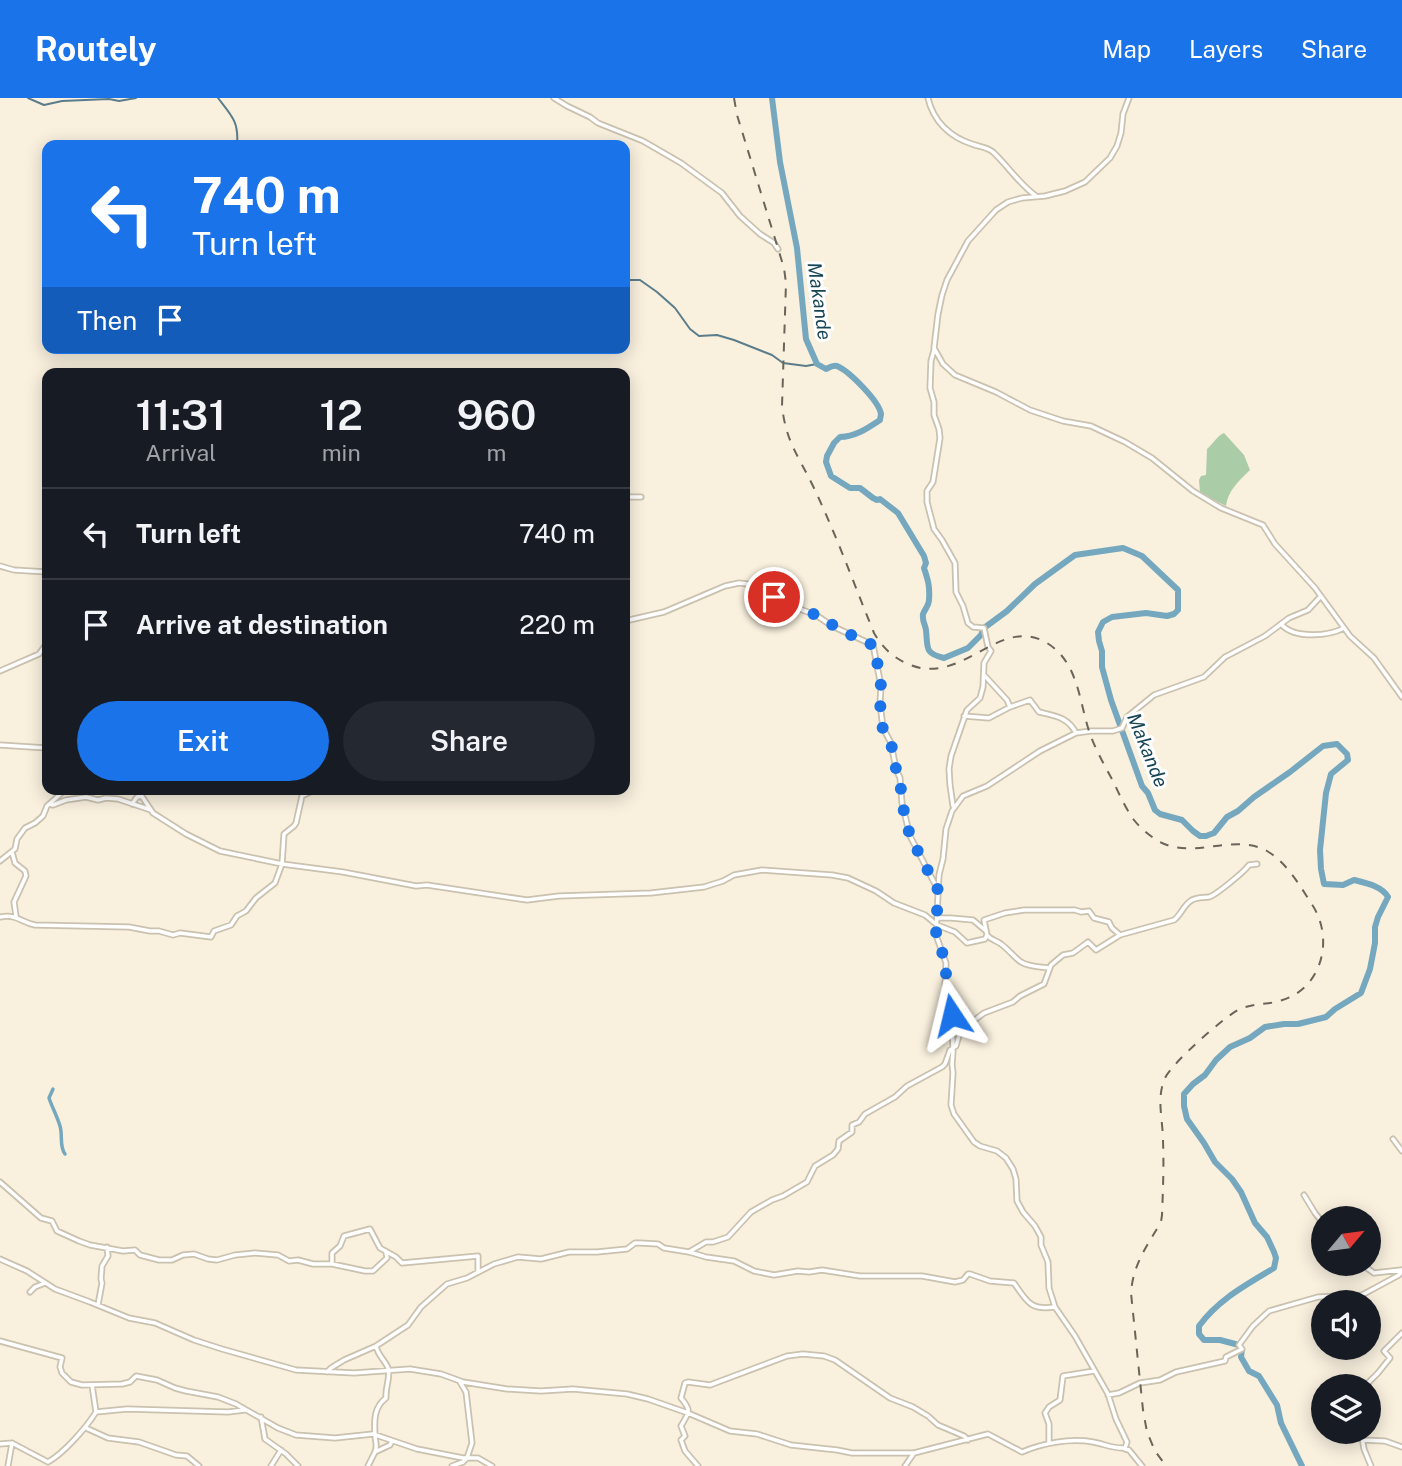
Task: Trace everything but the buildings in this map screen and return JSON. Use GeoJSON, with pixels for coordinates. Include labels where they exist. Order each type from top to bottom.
{"type":"FeatureCollection","features":[{"type":"Feature","properties":{"kind":"street"},"geometry":{"type":"LineString","coordinates":[[554,98],[598,123],[643,141],[681,163],[722,193],[740,216],[778,249]]}},
{"type":"Feature","properties":{"kind":"street"},"geometry":{"type":"LineString","coordinates":[[928,98],[939,124],[970,144],[991,150],[1022,186],[1037,197]]}},
{"type":"Feature","properties":{"kind":"street"},"geometry":{"type":"LineString","coordinates":[[953,808],[949,769],[951,755],[969,706],[980,698],[984,663],[991,650],[984,628],[968,623],[956,592],[954,561],[934,529],[928,507],[927,494],[933,482],[940,438],[930,388],[938,314],[944,290],[968,241],[1008,202],[1081,186],[1110,158],[1118,143],[1129,98]]}},
{"type":"Feature","properties":{"kind":"street"},"geometry":{"type":"LineString","coordinates":[[934,348],[943,363],[955,375],[1030,410],[1063,421],[1091,426],[1125,442],[1152,458],[1193,491],[1221,508],[1263,525],[1354,641],[1374,658],[1402,697]]}},
{"type":"Feature","properties":{"kind":"street"},"geometry":{"type":"LineString","coordinates":[[630,497],[641,497]]}},
{"type":"Feature","properties":{"kind":"street"},"geometry":{"type":"LineString","coordinates":[[0,566],[42,572]]}},
{"type":"Feature","properties":{"kind":"street"},"geometry":{"type":"LineString","coordinates":[[630,620],[664,612],[725,586],[739,583],[760,588],[786,604],[816,615],[832,626],[873,645],[881,686],[883,731],[891,743],[910,836],[938,890]]}},
{"type":"Feature","properties":{"kind":"street"},"geometry":{"type":"LineString","coordinates":[[1142,1466],[1129,1450],[1108,1395],[1080,1344],[1055,1307],[1049,1288],[1048,1262],[1041,1238],[1018,1203],[1013,1169],[997,1151],[973,1141],[952,1110],[950,1101],[953,1023],[946,988],[946,963],[936,935],[939,875],[946,829],[953,808],[963,796],[987,786],[1040,751],[1076,733],[1122,728],[1127,717],[1154,695],[1202,678],[1225,657],[1259,640],[1293,616],[1310,608],[1321,596]]}},
{"type":"Feature","properties":{"kind":"street"},"geometry":{"type":"LineString","coordinates":[[1282,625],[1289,631],[1314,634],[1333,633],[1344,628]]}},
{"type":"Feature","properties":{"kind":"street"},"geometry":{"type":"LineString","coordinates":[[0,671],[39,654],[42,650]]}},
{"type":"Feature","properties":{"kind":"street"},"geometry":{"type":"LineString","coordinates":[[984,675],[1010,707]]}},
{"type":"Feature","properties":{"kind":"street"},"geometry":{"type":"LineString","coordinates":[[964,716],[989,718],[1031,700],[1039,712],[1066,720],[1076,733]]}},
{"type":"Feature","properties":{"kind":"street"},"geometry":{"type":"LineString","coordinates":[[0,745],[42,748]]}},
{"type":"Feature","properties":{"kind":"street"},"geometry":{"type":"LineString","coordinates":[[0,861],[15,849],[20,833],[43,816],[49,804],[59,795]]}},
{"type":"Feature","properties":{"kind":"street"},"geometry":{"type":"LineString","coordinates":[[0,917],[16,916],[35,925],[129,927],[211,937],[214,931],[232,925],[237,916],[251,907],[257,898],[274,884],[282,864],[284,834],[296,822],[304,795]]}},
{"type":"Feature","properties":{"kind":"street"},"geometry":{"type":"LineString","coordinates":[[132,804],[142,796],[153,813],[220,851],[416,886],[427,885],[527,900],[704,887],[734,875],[761,870],[811,872],[848,878],[894,903],[925,915],[937,925],[955,932],[967,943],[984,940],[984,919],[1024,910],[1089,911],[1094,918],[1108,921],[1120,935]]}},
{"type":"Feature","properties":{"kind":"street"},"geometry":{"type":"LineString","coordinates":[[49,804],[86,797],[99,800],[106,798],[118,799],[151,810]]}},
{"type":"Feature","properties":{"kind":"street"},"geometry":{"type":"LineString","coordinates":[[12,852],[15,863],[25,871],[26,876],[14,902],[16,916]]}},
{"type":"Feature","properties":{"kind":"street"},"geometry":{"type":"LineString","coordinates":[[689,1252],[706,1242],[728,1237],[751,1212],[807,1182],[815,1166],[833,1155],[842,1138],[852,1132],[853,1125],[865,1114],[942,1067],[949,1051],[956,1046],[961,1031],[985,1013],[1011,1003],[1044,984],[1050,968],[1063,955],[1073,953],[1087,942],[1096,950],[1120,935],[1174,920],[1189,902],[1195,898],[1212,896],[1249,865],[1257,864]]}},
{"type":"Feature","properties":{"kind":"street"},"geometry":{"type":"LineString","coordinates":[[938,918],[972,920],[991,940],[1009,949],[1019,961],[1050,968]]}},
{"type":"Feature","properties":{"kind":"street"},"geometry":{"type":"LineString","coordinates":[[1393,1139],[1402,1151]]}},
{"type":"Feature","properties":{"kind":"street"},"geometry":{"type":"LineString","coordinates":[[0,1182],[41,1218],[52,1221],[57,1231],[90,1245],[123,1251],[135,1250],[139,1255],[159,1260],[172,1260],[194,1254],[217,1260],[255,1253],[278,1255],[289,1261],[299,1259],[313,1264],[332,1264],[373,1271],[385,1261],[386,1252]]}},
{"type":"Feature","properties":{"kind":"street"},"geometry":{"type":"LineString","coordinates":[[1304,1195],[1311,1206]]}},
{"type":"Feature","properties":{"kind":"street"},"geometry":{"type":"LineString","coordinates":[[332,1264],[332,1252],[340,1246],[344,1236],[370,1229],[380,1248],[402,1263],[478,1256],[478,1272]]}},
{"type":"Feature","properties":{"kind":"street"},"geometry":{"type":"LineString","coordinates":[[327,1372],[344,1360],[376,1346],[408,1325],[421,1307],[447,1284],[467,1278],[494,1264],[518,1257],[541,1259],[569,1252],[627,1249],[635,1243],[657,1244],[664,1248],[734,1261],[754,1271],[774,1275],[800,1270],[822,1270],[860,1276],[922,1276],[961,1282],[970,1274],[1014,1283],[1029,1304],[1042,1309],[1055,1307]]}},
{"type":"Feature","properties":{"kind":"street"},"geometry":{"type":"LineString","coordinates":[[98,1305],[103,1266],[108,1256],[107,1247]]}},
{"type":"Feature","properties":{"kind":"street"},"geometry":{"type":"LineString","coordinates":[[0,1259],[27,1270],[55,1289],[129,1318],[155,1323],[194,1340],[296,1370],[354,1373],[422,1370],[447,1375],[463,1382],[512,1390],[573,1389],[627,1394],[688,1413],[730,1431],[757,1434],[790,1445],[860,1453],[914,1453],[991,1435],[1022,1452],[1070,1441],[1091,1442],[1129,1450]]}},
{"type":"Feature","properties":{"kind":"street"},"geometry":{"type":"LineString","coordinates":[[1381,1273],[1402,1270]]}},
{"type":"Feature","properties":{"kind":"street"},"geometry":{"type":"LineString","coordinates":[[1108,1395],[1140,1383],[1160,1380],[1176,1372],[1225,1362],[1226,1357],[1242,1349],[1239,1345],[1269,1311],[1318,1297],[1362,1295],[1399,1275],[1402,1270]]}},
{"type":"Feature","properties":{"kind":"street"},"geometry":{"type":"LineString","coordinates":[[30,1292],[46,1283]]}},
{"type":"Feature","properties":{"kind":"street"},"geometry":{"type":"LineString","coordinates":[[1377,1374],[1390,1357],[1384,1351],[1402,1333]]}},
{"type":"Feature","properties":{"kind":"street"},"geometry":{"type":"LineString","coordinates":[[0,1341],[59,1356],[62,1360],[62,1373],[71,1382],[82,1385],[122,1384],[130,1382],[136,1376],[157,1380],[175,1388],[218,1397],[236,1404],[296,1435],[335,1438],[375,1435],[417,1449],[478,1458],[492,1466]]}},
{"type":"Feature","properties":{"kind":"street"},"geometry":{"type":"LineString","coordinates":[[368,1466],[377,1447],[375,1410],[386,1398],[385,1391],[389,1381],[389,1371],[376,1346]]}},
{"type":"Feature","properties":{"kind":"street"},"geometry":{"type":"LineString","coordinates":[[698,1466],[681,1442],[685,1436],[681,1426],[688,1413],[687,1405],[681,1398],[684,1384],[711,1384],[787,1356],[803,1353],[835,1360],[890,1398],[913,1407],[938,1425],[968,1440]]}},
{"type":"Feature","properties":{"kind":"street"},"geometry":{"type":"LineString","coordinates":[[1049,1444],[1049,1424],[1045,1413],[1060,1400],[1063,1376],[1094,1371]]}},
{"type":"Feature","properties":{"kind":"street"},"geometry":{"type":"LineString","coordinates":[[452,1466],[467,1458],[472,1443],[466,1392],[459,1380]]}},
{"type":"Feature","properties":{"kind":"street"},"geometry":{"type":"LineString","coordinates":[[0,1444],[12,1443],[46,1464],[57,1457],[86,1428],[96,1412],[92,1385]]}},
{"type":"Feature","properties":{"kind":"street"},"geometry":{"type":"LineString","coordinates":[[96,1412],[127,1409],[208,1412],[247,1410]]}},
{"type":"Feature","properties":{"kind":"street"},"geometry":{"type":"LineString","coordinates":[[261,1417],[265,1439],[298,1466]]}},
{"type":"Feature","properties":{"kind":"street"},"geometry":{"type":"LineString","coordinates":[[86,1428],[108,1438],[139,1442],[176,1455],[187,1456],[199,1466]]}},
{"type":"Feature","properties":{"kind":"street"},"geometry":{"type":"LineString","coordinates":[[375,1452],[390,1445],[392,1441]]}},
{"type":"Feature","properties":{"kind":"street"},"geometry":{"type":"LineString","coordinates":[[1381,1441],[1402,1447]]}},
{"type":"Feature","properties":{"kind":"street"},"geometry":{"type":"LineString","coordinates":[[1123,1448],[1127,1442]]}},
{"type":"Feature","properties":{"kind":"street"},"geometry":{"type":"LineString","coordinates":[[8,1466],[12,1443]]}},
{"type":"Feature","properties":{"kind":"street"},"geometry":{"type":"LineString","coordinates":[[1363,1444],[1371,1466]]}},
{"type":"Feature","properties":{"kind":"street"},"geometry":{"type":"LineString","coordinates":[[271,1466],[281,1450]]}},
{"type":"Feature","properties":{"kind":"street"},"geometry":{"type":"LineString","coordinates":[[905,1466],[914,1453]]}},
{"type":"Feature","properties":{"kind":"green space"},"geometry":{"type":"Polygon","coordinates":[[[1224,433],[1244,455],[1250,470],[1232,490],[1226,506],[1200,493],[1199,480],[1206,475],[1207,449],[1224,433]]]}},
{"type":"Feature","properties":{"kind":"waterway"},"geometry":{"type":"LineString","coordinates":[[28,98],[44,105],[62,101],[119,101],[136,98]]}},
{"type":"Feature","properties":{"kind":"waterway"},"geometry":{"type":"LineString","coordinates":[[218,98],[234,120],[237,140]]}},
{"type":"Feature","properties":{"kind":"waterway","name":"Makande"},"geometry":{"type":"LineString","coordinates":[[772,98],[780,162],[797,248],[806,339],[817,364],[826,369],[837,366],[849,374],[869,394],[881,414],[880,420],[866,429],[840,437],[834,443],[826,462],[831,476],[850,488],[860,488],[873,498],[880,499],[898,513],[924,556],[929,602],[923,619],[930,652],[944,658],[968,648],[984,628],[1007,611],[1035,584],[1075,555],[1123,548],[1142,556],[1178,590],[1178,610],[1174,614],[1167,616],[1146,613],[1112,617],[1103,622],[1098,632],[1102,667],[1111,700],[1142,786],[1155,810],[1182,820],[1200,836],[1206,836],[1214,833],[1227,817],[1323,746],[1337,744],[1347,754],[1348,760],[1331,774],[1326,793],[1320,850],[1321,869],[1324,884],[1343,885],[1354,880],[1378,888],[1388,897],[1375,927],[1370,969],[1361,993],[1326,1017],[1298,1024],[1265,1027],[1250,1038],[1230,1047],[1184,1094],[1187,1119],[1215,1162],[1241,1192],[1255,1223],[1267,1237],[1276,1258],[1274,1268],[1215,1308],[1199,1326],[1199,1334],[1204,1340],[1220,1340],[1239,1345],[1242,1349],[1241,1357],[1249,1371],[1259,1376],[1277,1405],[1281,1423],[1302,1466]]}},
{"type":"Feature","properties":{"kind":"waterway"},"geometry":{"type":"LineString","coordinates":[[630,280],[640,280],[657,292],[699,336],[717,335],[734,340],[772,355],[783,363],[806,366],[817,364]]}},
{"type":"Feature","properties":{"kind":"waterway"},"geometry":{"type":"LineString","coordinates":[[53,1089],[49,1098],[60,1126],[65,1154]]}},
{"type":"Feature","properties":{"kind":"railway"},"geometry":{"type":"LineString","coordinates":[[734,98],[784,268],[786,283],[782,406],[786,429],[880,643],[902,661],[928,669],[946,667],[1013,637],[1029,637],[1047,643],[1065,660],[1071,671],[1094,744],[1126,807],[1139,826],[1158,841],[1171,846],[1199,848],[1241,844],[1267,851],[1292,874],[1318,917],[1323,946],[1315,974],[1306,986],[1279,1001],[1238,1010],[1198,1041],[1177,1062],[1162,1086],[1161,1222],[1138,1264],[1131,1293],[1147,1432],[1155,1451],[1166,1466]]}},
{"type":"Feature","properties":{"kind":"route"},"geometry":{"type":"LineString","coordinates":[[774,597],[816,615],[846,633],[867,641],[875,648],[881,686],[883,731],[891,743],[900,778],[902,803],[910,836],[938,890],[936,935],[946,963],[945,985],[952,1015]]}}]}
